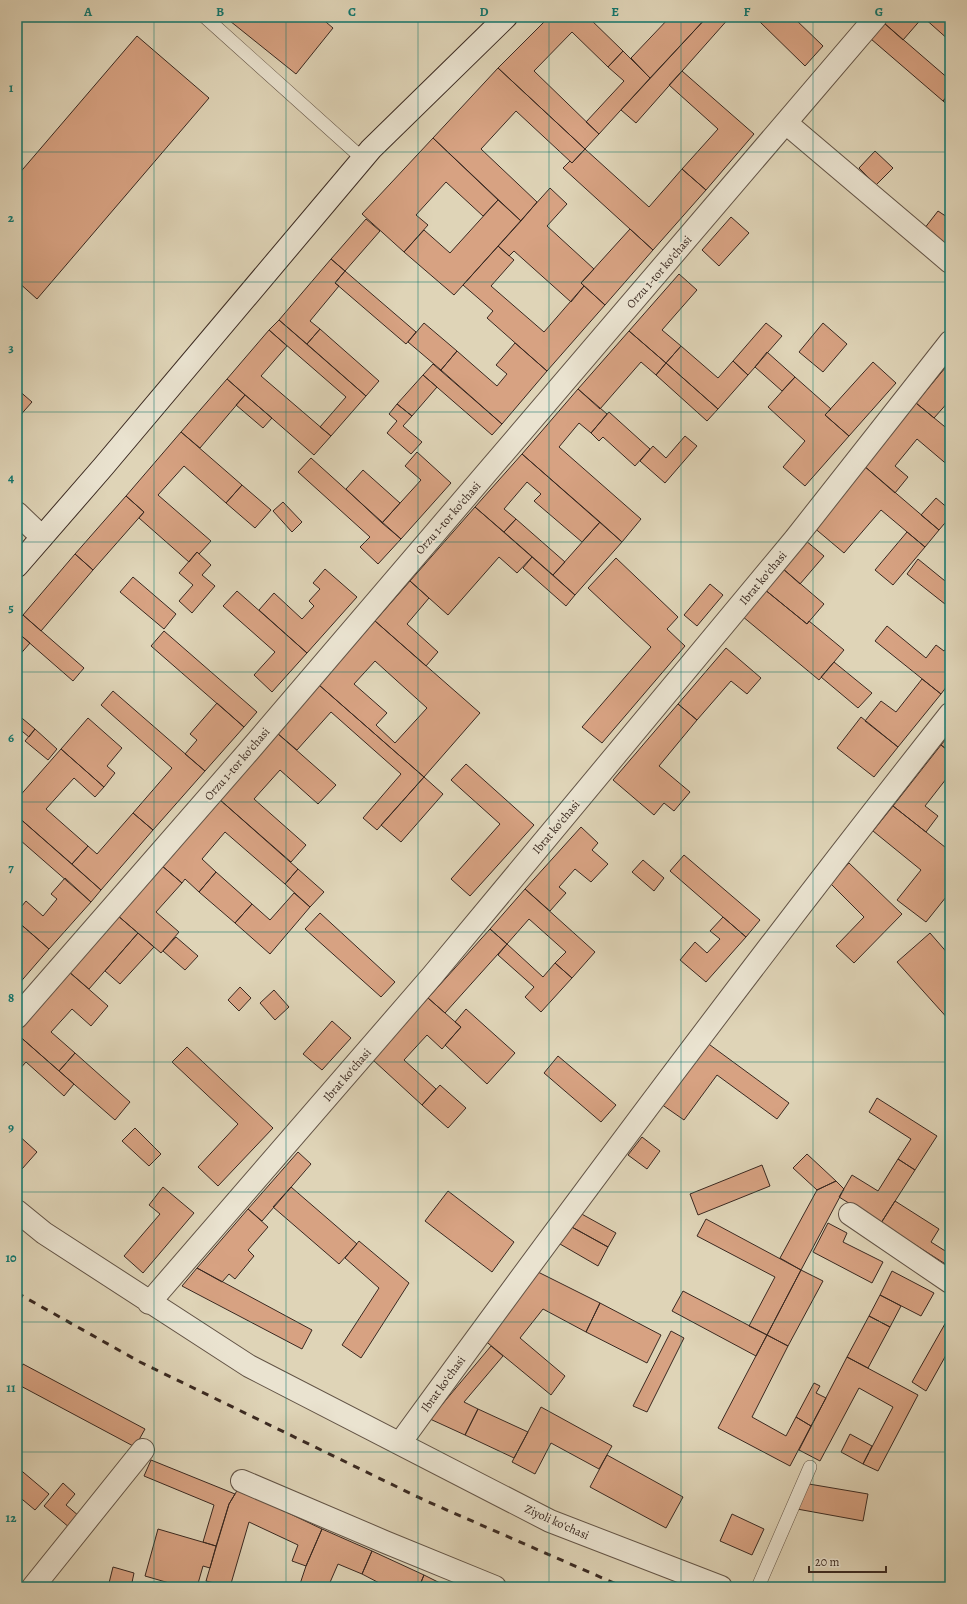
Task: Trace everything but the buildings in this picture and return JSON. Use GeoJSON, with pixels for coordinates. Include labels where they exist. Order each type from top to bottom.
{"type":"FeatureCollection","features":[{"type":"Feature","properties":{"kind":"street"},"geometry":{"type":"LineString","coordinates":[[17,566],[363,159],[506,17]]}},
{"type":"Feature","properties":{"kind":"street","name":"Orzu 1-tor koʻchasi"},"geometry":{"type":"LineString","coordinates":[[17,1017],[248,752],[876,17]]}},
{"type":"Feature","properties":{"kind":"street"},"geometry":{"type":"LineString","coordinates":[[786,123],[950,262]]}},
{"type":"Feature","properties":{"kind":"street","name":"Ibrat koʻchasi"},"geometry":{"type":"LineString","coordinates":[[149,1303],[452,952],[795,539],[950,342]]}},
{"type":"Feature","properties":{"kind":"street"},"geometry":{"type":"LineString","coordinates":[[17,513],[42,537]]}},
{"type":"Feature","properties":{"kind":"street","name":"Ibrat koʻchasi"},"geometry":{"type":"LineString","coordinates":[[400,1443],[528,1268],[870,816],[950,714]]}},
{"type":"Feature","properties":{"kind":"street","name":"Ziyoli koʻchasi"},"geometry":{"type":"LineString","coordinates":[[17,1211],[44,1233],[149,1303],[249,1366],[550,1521],[722,1587]]}},
{"type":"Feature","properties":{"kind":"street"},"geometry":{"type":"LineString","coordinates":[[850,1214],[950,1282]]}},
{"type":"Feature","properties":{"kind":"street"},"geometry":{"type":"LineString","coordinates":[[33,1587],[144,1450]]}},
{"type":"Feature","properties":{"kind":"street"},"geometry":{"type":"LineString","coordinates":[[242,1481],[495,1587]]}},
{"type":"Feature","properties":{"kind":"lane"},"geometry":{"type":"LineString","coordinates":[[204,17],[363,159]]}},
{"type":"Feature","properties":{"kind":"lane"},"geometry":{"type":"LineString","coordinates":[[758,1587],[810,1467]]}},
{"type":"Feature","properties":{"kind":"railway"},"geometry":{"type":"LineString","coordinates":[[17,1293],[140,1362],[424,1500],[623,1587]]}}]}
